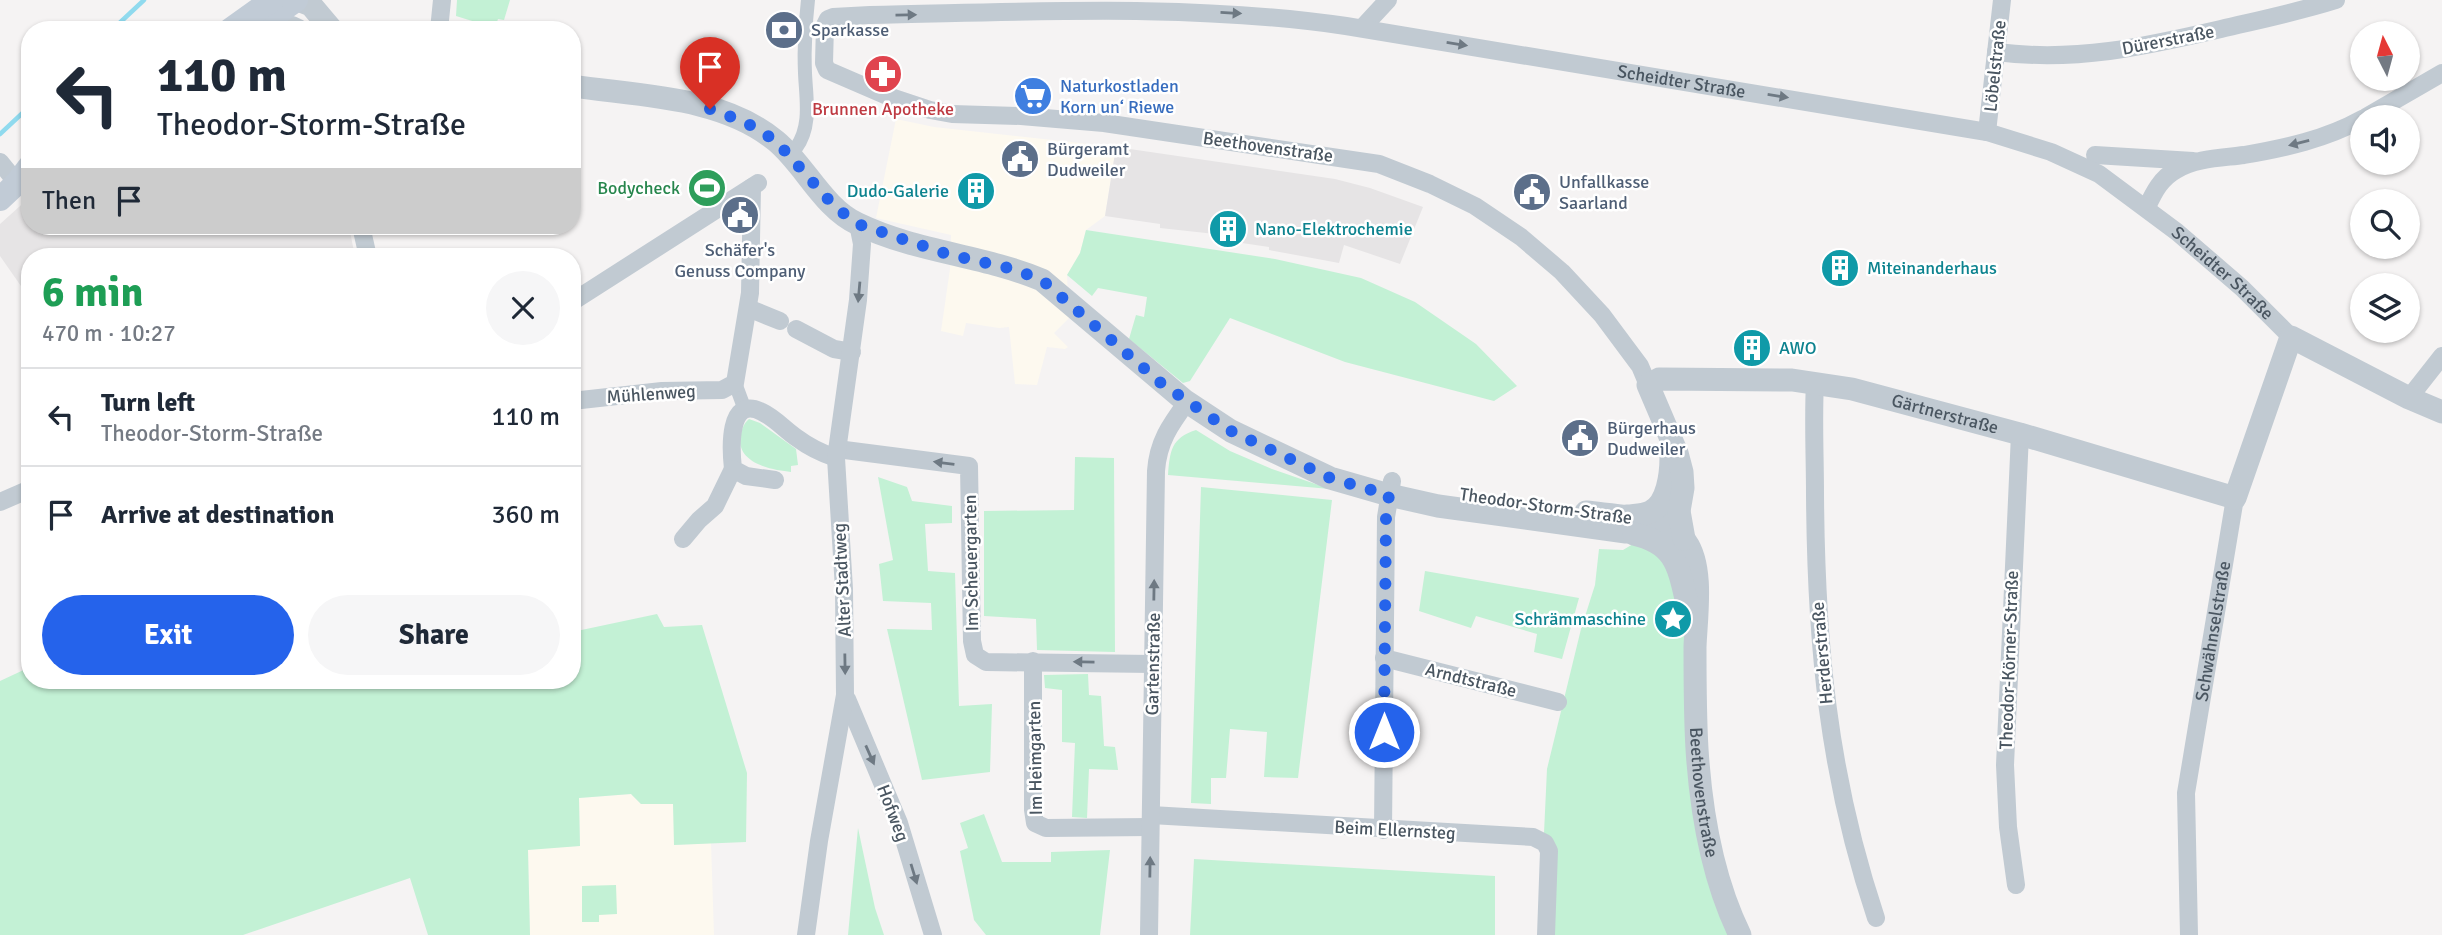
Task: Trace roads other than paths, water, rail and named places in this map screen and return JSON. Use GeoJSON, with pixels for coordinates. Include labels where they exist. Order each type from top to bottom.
{"type":"FeatureCollection","features":[{"type":"Feature","properties":{"kind":"main road"},"geometry":{"type":"LineString","coordinates":[[243,21],[272,0]]}},
{"type":"Feature","properties":{"kind":"main road"},"geometry":{"type":"LineString","coordinates":[[267,21],[297,0]]}},
{"type":"Feature","properties":{"kind":"street"},"geometry":{"type":"LineString","coordinates":[[297,21],[297,0],[311,5],[323,14]]}},
{"type":"Feature","properties":{"kind":"street"},"geometry":{"type":"LineString","coordinates":[[440,21],[442,0]]}},
{"type":"Feature","properties":{"kind":"street"},"geometry":{"type":"LineString","coordinates":[[796,148],[803,139],[807,120],[805,72],[808,0]]}},
{"type":"Feature","properties":{"kind":"street"},"geometry":{"type":"LineString","coordinates":[[1362,29],[1388,0]]}},
{"type":"Feature","properties":{"kind":"street","name":"Löbelstraße"},"geometry":{"type":"LineString","coordinates":[[1987,132],[2002,0]]}},
{"type":"Feature","properties":{"kind":"street","name":"Dürerstraße"},"geometry":{"type":"LineString","coordinates":[[1996,52],[2060,57],[2096,53],[2160,43],[2336,0]]}},
{"type":"Feature","properties":{"kind":"street","name":"Scheidter Straße"},"geometry":{"type":"LineString","coordinates":[[838,17],[1091,10],[1249,14],[1362,29],[1987,132],[2051,152],[2087,168],[2147,207],[2242,288],[2291,337],[2409,398],[2442,412]]}},
{"type":"Feature","properties":{"kind":"street","name":"Beethovenstraße"},"geometry":{"type":"LineString","coordinates":[[838,17],[828,19],[825,25],[824,63],[827,70],[901,101],[952,114],[1104,123],[1378,164],[1430,184],[1475,206],[1521,237],[1562,272],[1602,315],[1640,366],[1664,425],[1671,456],[1669,526],[1694,558],[1696,576],[1697,747],[1709,837],[1726,903],[1740,935]]}},
{"type":"Feature","properties":{"kind":"street"},"geometry":{"type":"LineString","coordinates":[[2387,105],[2442,73]]}},
{"type":"Feature","properties":{"kind":"street","name":"Theodor-Storm-Straße"},"geometry":{"type":"LineString","coordinates":[[581,87],[680,102],[745,122],[776,141],[835,207],[858,224],[947,254],[1013,269],[1042,280],[1187,402],[1231,431],[1330,478],[1627,524],[1669,526]]}},
{"type":"Feature","properties":{"kind":"street"},"geometry":{"type":"LineString","coordinates":[[2147,207],[2162,181],[2177,169],[2200,161],[2271,150],[2331,135],[2350,125]]}},
{"type":"Feature","properties":{"kind":"street"},"geometry":{"type":"LineString","coordinates":[[2095,155],[2200,161]]}},
{"type":"Feature","properties":{"kind":"street"},"geometry":{"type":"LineString","coordinates":[[0,162],[19,182]]}},
{"type":"Feature","properties":{"kind":"street"},"geometry":{"type":"LineString","coordinates":[[581,296],[757,184],[751,216],[748,308],[732,385],[745,410]]}},
{"type":"Feature","properties":{"kind":"street","name":"Alter Stadtweg"},"geometry":{"type":"LineString","coordinates":[[806,935],[819,841],[845,695],[844,589],[836,453],[852,352],[862,260],[858,224]]}},
{"type":"Feature","properties":{"kind":"street"},"geometry":{"type":"LineString","coordinates":[[748,308],[834,349],[852,352]]}},
{"type":"Feature","properties":{"kind":"street","name":"Schwähnselstraße"},"geometry":{"type":"LineString","coordinates":[[2189,935],[2186,793],[2235,498],[2291,337]]}},
{"type":"Feature","properties":{"kind":"street"},"geometry":{"type":"LineString","coordinates":[[2409,398],[2442,356]]}},
{"type":"Feature","properties":{"kind":"street","name":"Gärtnerstraße"},"geometry":{"type":"LineString","coordinates":[[1648,384],[1670,377],[1815,382],[1852,389],[2020,434],[2235,498]]}},
{"type":"Feature","properties":{"kind":"street","name":"Herderstraße"},"geometry":{"type":"LineString","coordinates":[[1815,382],[1815,548],[1820,656],[1839,784],[1861,875],[1876,918]]}},
{"type":"Feature","properties":{"kind":"street","name":"Mühlenweg"},"geometry":{"type":"LineString","coordinates":[[581,400],[640,393],[714,391],[732,385]]}},
{"type":"Feature","properties":{"kind":"street","name":"Gartenstraße"},"geometry":{"type":"LineString","coordinates":[[1149,935],[1156,461],[1163,436],[1187,402]]}},
{"type":"Feature","properties":{"kind":"street"},"geometry":{"type":"LineString","coordinates":[[683,539],[715,506],[733,469],[733,425],[738,415],[745,410],[753,408],[764,412],[820,452],[836,453]]}},
{"type":"Feature","properties":{"kind":"street","name":"Theodor-Körner-Straße"},"geometry":{"type":"LineString","coordinates":[[2016,885],[2008,827],[2005,765],[2020,434]]}},
{"type":"Feature","properties":{"kind":"street","name":"Im Scheuergarten"},"geometry":{"type":"LineString","coordinates":[[836,453],[968,466],[972,641],[975,655],[986,662],[1153,664]]}},
{"type":"Feature","properties":{"kind":"street"},"geometry":{"type":"LineString","coordinates":[[733,469],[746,476],[775,480]]}},
{"type":"Feature","properties":{"kind":"street"},"geometry":{"type":"LineString","coordinates":[[1383,830],[1386,517],[1390,488]]}},
{"type":"Feature","properties":{"kind":"street"},"geometry":{"type":"LineString","coordinates":[[0,502],[21,493]]}},
{"type":"Feature","properties":{"kind":"street","name":"Arndtstraße"},"geometry":{"type":"LineString","coordinates":[[1384,658],[1558,702]]}},
{"type":"Feature","properties":{"kind":"street","name":"Im Heimgarten"},"geometry":{"type":"LineString","coordinates":[[1033,661],[1032,810],[1035,823],[1046,828],[1151,821]]}},
{"type":"Feature","properties":{"kind":"street","name":"Hofweg"},"geometry":{"type":"LineString","coordinates":[[845,695],[899,823],[933,935]]}},
{"type":"Feature","properties":{"kind":"street","name":"Beim Ellernsteg"},"geometry":{"type":"LineString","coordinates":[[1151,821],[1533,837],[1545,843],[1550,861],[1546,935]]}},
{"type":"Feature","properties":{"kind":"waterway"},"geometry":{"type":"LineString","coordinates":[[122,21],[144,0]]}},
{"type":"Feature","properties":{"kind":"waterway"},"geometry":{"type":"LineString","coordinates":[[0,134],[21,114]]}},
{"type":"Feature","properties":{"kind":"place","name":"Sparkasse"},"geometry":{"type":"Point","coordinates":[784,30]}},
{"type":"Feature","properties":{"kind":"place","name":"Brunnen Apotheke"},"geometry":{"type":"Point","coordinates":[883,74]}},
{"type":"Feature","properties":{"kind":"place","name":"Naturkostladen Korn un‘ Riewe"},"geometry":{"type":"Point","coordinates":[1033,96]}},
{"type":"Feature","properties":{"kind":"place","name":"Bürgeramt Dudweiler"},"geometry":{"type":"Point","coordinates":[1020,159]}},
{"type":"Feature","properties":{"kind":"place","name":"Bodycheck"},"geometry":{"type":"Point","coordinates":[707,188]}},
{"type":"Feature","properties":{"kind":"place","name":"Dudo-Galerie"},"geometry":{"type":"Point","coordinates":[976,191]}},
{"type":"Feature","properties":{"kind":"place","name":"Unfallkasse Saarland"},"geometry":{"type":"Point","coordinates":[1532,192]}},
{"type":"Feature","properties":{"kind":"place","name":"Schäfer's Genuss Company"},"geometry":{"type":"Point","coordinates":[740,215]}},
{"type":"Feature","properties":{"kind":"place","name":"Nano-Elektrochemie"},"geometry":{"type":"Point","coordinates":[1228,229]}},
{"type":"Feature","properties":{"kind":"place","name":"Miteinanderhaus"},"geometry":{"type":"Point","coordinates":[1840,268]}},
{"type":"Feature","properties":{"kind":"place","name":"AWO"},"geometry":{"type":"Point","coordinates":[1752,348]}},
{"type":"Feature","properties":{"kind":"place","name":"Bürgerhaus Dudweiler"},"geometry":{"type":"Point","coordinates":[1580,438]}},
{"type":"Feature","properties":{"kind":"place","name":"Schrämmaschine"},"geometry":{"type":"Point","coordinates":[1673,619]}}]}
